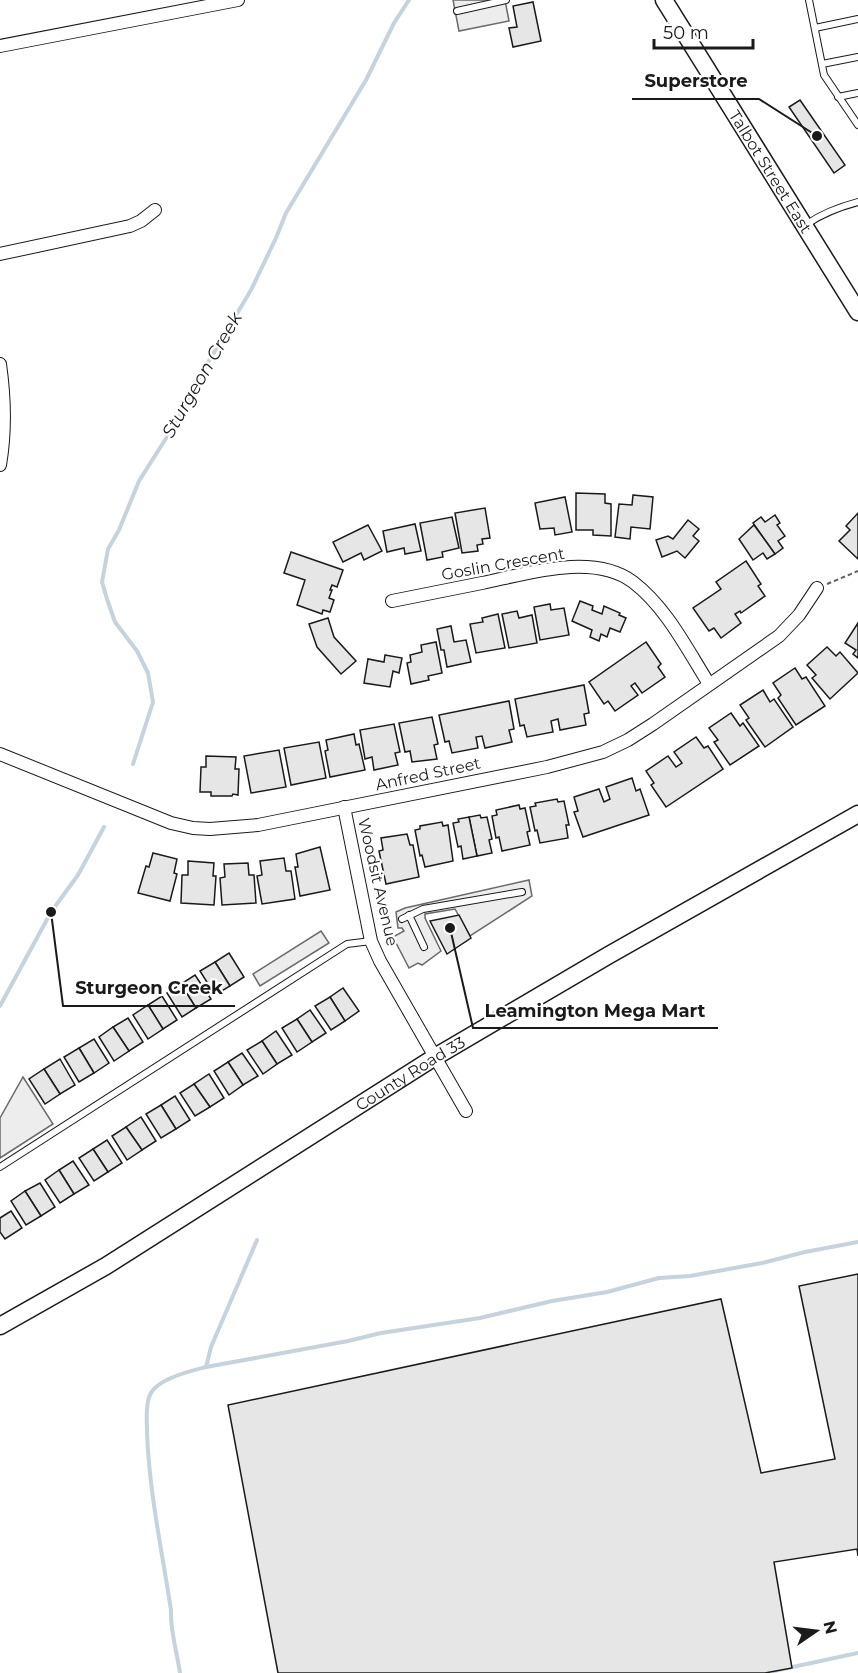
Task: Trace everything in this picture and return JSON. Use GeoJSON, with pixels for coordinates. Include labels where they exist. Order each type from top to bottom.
{"type":"FeatureCollection","features":[{"type":"Feature","properties":{"kind":"main road","name":"Talbot Street East"},"geometry":{"type":"LineString","coordinates":[[664,0],[858,312]]}},
{"type":"Feature","properties":{"kind":"main road","name":"County Road 33"},"geometry":{"type":"LineString","coordinates":[[0,1326],[106,1266],[435,1057],[858,814]]}},
{"type":"Feature","properties":{"kind":"street"},"geometry":{"type":"LineString","coordinates":[[0,46],[238,0]]}},
{"type":"Feature","properties":{"kind":"street"},"geometry":{"type":"LineString","coordinates":[[0,254],[130,226],[155,210]]}},
{"type":"Feature","properties":{"kind":"street"},"geometry":{"type":"LineString","coordinates":[[0,364],[5,398],[5,437],[0,465]]}},
{"type":"Feature","properties":{"kind":"street","name":"Goslin Crescent"},"geometry":{"type":"LineString","coordinates":[[392,600],[549,570],[580,567],[605,569],[625,576],[648,596],[673,628],[709,684]]}},
{"type":"Feature","properties":{"kind":"street","name":"Anfred Street"},"geometry":{"type":"LineString","coordinates":[[0,754],[171,823],[193,828],[240,828],[547,767],[596,754],[641,732],[779,636],[790,626],[817,588]]}},
{"type":"Feature","properties":{"kind":"street","name":"Woodsit Avenue"},"geometry":{"type":"LineString","coordinates":[[344,807],[371,941],[380,961],[466,1111]]}},
{"type":"Feature","properties":{"kind":"lane"},"geometry":{"type":"LineString","coordinates":[[457,11],[506,0]]}},
{"type":"Feature","properties":{"kind":"lane"},"geometry":{"type":"LineString","coordinates":[[809,0],[824,75],[858,125]]}},
{"type":"Feature","properties":{"kind":"lane"},"geometry":{"type":"LineString","coordinates":[[815,28],[858,19]]}},
{"type":"Feature","properties":{"kind":"lane"},"geometry":{"type":"LineString","coordinates":[[822,64],[858,57]]}},
{"type":"Feature","properties":{"kind":"lane"},"geometry":{"type":"LineString","coordinates":[[838,97],[858,93]]}},
{"type":"Feature","properties":{"kind":"lane"},"geometry":{"type":"LineString","coordinates":[[804,226],[818,216],[836,208],[858,202]]}},
{"type":"Feature","properties":{"kind":"lane"},"geometry":{"type":"LineString","coordinates":[[402,919],[423,909],[522,892]]}},
{"type":"Feature","properties":{"kind":"lane"},"geometry":{"type":"LineString","coordinates":[[409,915],[424,947]]}},
{"type":"Feature","properties":{"kind":"lane"},"geometry":{"type":"LineString","coordinates":[[0,1167],[347,944],[371,941]]}},
{"type":"Feature","properties":{"kind":"path"},"geometry":{"type":"LineString","coordinates":[[817,588],[858,571]]}},
{"type":"Feature","properties":{"kind":"shaded area"},"geometry":{"type":"Polygon","coordinates":[[[453,0],[505,0],[509,21],[459,31],[453,0]]]}},
{"type":"Feature","properties":{"kind":"shaded area"},"geometry":{"type":"Polygon","coordinates":[[[529,880],[532,896],[470,936],[455,909],[425,914],[441,951],[422,965],[418,963],[409,968],[393,937],[404,931],[398,928],[396,912],[529,880]]]}},
{"type":"Feature","properties":{"kind":"shaded area"},"geometry":{"type":"Polygon","coordinates":[[[321,931],[329,943],[260,986],[253,974],[321,931]]]}},
{"type":"Feature","properties":{"kind":"shaded area"},"geometry":{"type":"Polygon","coordinates":[[[23,1077],[53,1124],[0,1158],[0,1118],[23,1077]]]}},
{"type":"Feature","properties":{"kind":"building"},"geometry":{"type":"Polygon","coordinates":[[[533,2],[541,41],[513,47],[509,28],[517,27],[513,6],[533,2]]]}},
{"type":"Feature","properties":{"kind":"building"},"geometry":{"type":"Polygon","coordinates":[[[800,100],[845,165],[834,173],[789,107],[800,100]]]}},
{"type":"Feature","properties":{"kind":"building"},"geometry":{"type":"Polygon","coordinates":[[[576,493],[605,494],[605,503],[611,504],[611,536],[593,535],[593,530],[576,530],[576,493]]]}},
{"type":"Feature","properties":{"kind":"building"},"geometry":{"type":"Polygon","coordinates":[[[633,495],[653,497],[650,529],[631,527],[630,539],[615,537],[619,504],[632,505],[633,495]]]}},
{"type":"Feature","properties":{"kind":"building"},"geometry":{"type":"Polygon","coordinates":[[[565,497],[572,532],[555,535],[554,528],[540,529],[535,503],[565,497]]]}},
{"type":"Feature","properties":{"kind":"building"},"geometry":{"type":"Polygon","coordinates":[[[485,508],[490,538],[482,539],[483,544],[477,545],[478,551],[462,553],[455,513],[485,508]]]}},
{"type":"Feature","properties":{"kind":"building"},"geometry":{"type":"Polygon","coordinates":[[[858,513],[858,559],[839,541],[850,530],[846,526],[858,513]]]}},
{"type":"Feature","properties":{"kind":"building"},"geometry":{"type":"Polygon","coordinates":[[[775,515],[780,523],[777,525],[785,536],[778,541],[783,548],[775,554],[753,523],[761,517],[765,522],[775,515]]]}},
{"type":"Feature","properties":{"kind":"building"},"geometry":{"type":"Polygon","coordinates":[[[452,517],[459,548],[442,552],[443,557],[427,560],[420,523],[452,517]]]}},
{"type":"Feature","properties":{"kind":"building"},"geometry":{"type":"Polygon","coordinates":[[[688,520],[699,529],[693,536],[699,541],[685,558],[677,551],[662,557],[656,540],[668,536],[673,539],[688,520]]]}},
{"type":"Feature","properties":{"kind":"building"},"geometry":{"type":"Polygon","coordinates":[[[415,524],[421,551],[405,554],[404,548],[387,552],[383,531],[415,524]]]}},
{"type":"Feature","properties":{"kind":"building"},"geometry":{"type":"Polygon","coordinates":[[[368,525],[382,551],[364,560],[361,553],[343,562],[333,542],[368,525]]]}},
{"type":"Feature","properties":{"kind":"building"},"geometry":{"type":"Polygon","coordinates":[[[754,525],[775,554],[767,559],[763,553],[753,560],[739,539],[754,525]]]}},
{"type":"Feature","properties":{"kind":"building"},"geometry":{"type":"Polygon","coordinates":[[[291,552],[343,570],[337,587],[332,585],[330,590],[332,590],[329,598],[334,600],[330,612],[323,610],[322,614],[297,605],[305,580],[284,573],[291,552]]]}},
{"type":"Feature","properties":{"kind":"building"},"geometry":{"type":"Polygon","coordinates":[[[746,561],[761,584],[758,586],[765,596],[741,613],[740,611],[735,614],[741,623],[721,638],[714,628],[709,631],[693,608],[721,589],[716,582],[746,561]]]}},
{"type":"Feature","properties":{"kind":"building"},"geometry":{"type":"Polygon","coordinates":[[[580,601],[593,606],[592,610],[602,614],[604,606],[620,613],[619,615],[626,618],[620,632],[610,628],[607,637],[601,634],[599,641],[590,637],[592,630],[572,621],[580,601]]]}},
{"type":"Feature","properties":{"kind":"building"},"geometry":{"type":"Polygon","coordinates":[[[550,604],[551,610],[564,608],[569,635],[540,640],[534,607],[550,604]]]}},
{"type":"Feature","properties":{"kind":"building"},"geometry":{"type":"Polygon","coordinates":[[[517,611],[519,618],[532,615],[537,643],[509,648],[502,614],[517,611]]]}},
{"type":"Feature","properties":{"kind":"building"},"geometry":{"type":"Polygon","coordinates":[[[498,614],[505,648],[476,653],[470,624],[483,622],[482,618],[498,614]]]}},
{"type":"Feature","properties":{"kind":"building"},"geometry":{"type":"Polygon","coordinates":[[[328,618],[334,637],[356,661],[341,674],[317,647],[309,624],[328,618]]]}},
{"type":"Feature","properties":{"kind":"building"},"geometry":{"type":"Polygon","coordinates":[[[858,623],[858,658],[853,654],[856,650],[845,643],[858,623]]]}},
{"type":"Feature","properties":{"kind":"building"},"geometry":{"type":"Polygon","coordinates":[[[451,626],[454,642],[466,640],[471,662],[447,667],[437,629],[451,626]]]}},
{"type":"Feature","properties":{"kind":"building"},"geometry":{"type":"Polygon","coordinates":[[[436,642],[442,673],[428,676],[429,680],[411,684],[407,663],[411,662],[410,655],[422,652],[421,645],[436,642]]]}},
{"type":"Feature","properties":{"kind":"building"},"geometry":{"type":"Polygon","coordinates":[[[646,642],[661,664],[658,667],[665,677],[642,693],[635,683],[631,686],[638,695],[615,711],[608,701],[604,704],[589,682],[646,642]]]}},
{"type":"Feature","properties":{"kind":"building"},"geometry":{"type":"Polygon","coordinates":[[[827,647],[836,656],[840,652],[858,673],[830,699],[812,678],[816,675],[807,665],[827,647]]]}},
{"type":"Feature","properties":{"kind":"building"},"geometry":{"type":"Polygon","coordinates":[[[385,655],[402,658],[399,673],[393,671],[390,687],[364,683],[368,659],[384,662],[385,655]]]}},
{"type":"Feature","properties":{"kind":"building"},"geometry":{"type":"Polygon","coordinates":[[[795,668],[802,679],[806,677],[825,706],[796,725],[778,698],[781,695],[773,683],[795,668]]]}},
{"type":"Feature","properties":{"kind":"building"},"geometry":{"type":"Polygon","coordinates":[[[584,685],[589,713],[584,714],[586,725],[560,730],[558,719],[551,721],[553,732],[527,737],[524,725],[520,726],[515,699],[584,685]]]}},
{"type":"Feature","properties":{"kind":"building"},"geometry":{"type":"Polygon","coordinates":[[[763,690],[770,702],[774,699],[793,727],[765,747],[746,720],[749,718],[740,705],[763,690]]]}},
{"type":"Feature","properties":{"kind":"building"},"geometry":{"type":"Polygon","coordinates":[[[509,701],[514,729],[509,730],[512,742],[485,748],[482,736],[476,737],[478,748],[452,753],[449,741],[445,742],[439,715],[509,701]]]}},
{"type":"Feature","properties":{"kind":"building"},"geometry":{"type":"Polygon","coordinates":[[[731,713],[740,726],[743,723],[759,746],[730,765],[714,742],[718,740],[709,728],[731,713]]]}},
{"type":"Feature","properties":{"kind":"building"},"geometry":{"type":"Polygon","coordinates":[[[432,717],[438,744],[434,745],[437,759],[412,762],[410,751],[405,752],[399,723],[432,717]]]}},
{"type":"Feature","properties":{"kind":"building"},"geometry":{"type":"Polygon","coordinates":[[[394,724],[400,752],[395,753],[398,765],[374,770],[372,757],[365,759],[360,730],[394,724]]]}},
{"type":"Feature","properties":{"kind":"building"},"geometry":{"type":"Polygon","coordinates":[[[354,734],[356,745],[359,744],[365,770],[330,777],[325,751],[328,750],[326,740],[354,734]]]}},
{"type":"Feature","properties":{"kind":"building"},"geometry":{"type":"Polygon","coordinates":[[[696,737],[704,748],[708,746],[723,769],[666,807],[651,785],[654,783],[646,771],[668,756],[676,767],[682,763],[674,752],[696,737]]]}},
{"type":"Feature","properties":{"kind":"building"},"geometry":{"type":"Polygon","coordinates":[[[319,742],[326,778],[291,785],[284,748],[319,742]]]}},
{"type":"Feature","properties":{"kind":"building"},"geometry":{"type":"Polygon","coordinates":[[[279,750],[286,787],[251,793],[244,756],[279,750]]]}},
{"type":"Feature","properties":{"kind":"building"},"geometry":{"type":"Polygon","coordinates":[[[206,756],[236,757],[235,769],[239,769],[238,795],[211,796],[211,792],[200,792],[201,767],[206,767],[206,756]]]}},
{"type":"Feature","properties":{"kind":"building"},"geometry":{"type":"Polygon","coordinates":[[[632,778],[636,791],[640,789],[649,815],[583,837],[574,812],[578,811],[574,797],[599,789],[604,802],[610,799],[606,787],[632,778]]]}},
{"type":"Feature","properties":{"kind":"building"},"geometry":{"type":"Polygon","coordinates":[[[557,799],[558,802],[564,801],[569,825],[566,825],[568,838],[540,843],[530,807],[536,806],[535,803],[557,799]]]}},
{"type":"Feature","properties":{"kind":"building"},"geometry":{"type":"Polygon","coordinates":[[[519,805],[520,809],[525,808],[530,831],[527,832],[530,845],[502,851],[499,837],[496,838],[492,816],[497,815],[496,810],[519,805]]]}},
{"type":"Feature","properties":{"kind":"building"},"geometry":{"type":"Polygon","coordinates":[[[480,815],[481,818],[487,817],[492,839],[489,840],[492,853],[477,856],[469,817],[480,815]]]}},
{"type":"Feature","properties":{"kind":"building"},"geometry":{"type":"Polygon","coordinates":[[[469,817],[477,856],[463,859],[453,823],[459,822],[458,819],[469,817]]]}},
{"type":"Feature","properties":{"kind":"building"},"geometry":{"type":"Polygon","coordinates":[[[442,822],[443,826],[448,825],[453,861],[425,867],[422,855],[420,856],[415,830],[420,829],[420,826],[442,822]]]}},
{"type":"Feature","properties":{"kind":"building"},"geometry":{"type":"Polygon","coordinates":[[[407,834],[410,845],[413,845],[419,877],[386,884],[379,851],[383,850],[381,838],[407,834]]]}},
{"type":"Feature","properties":{"kind":"building"},"geometry":{"type":"Polygon","coordinates":[[[320,847],[330,890],[300,896],[295,867],[298,867],[296,854],[320,847]]]}},
{"type":"Feature","properties":{"kind":"building"},"geometry":{"type":"Polygon","coordinates":[[[153,853],[177,859],[174,873],[177,874],[170,901],[138,893],[146,866],[149,867],[153,853]]]}},
{"type":"Feature","properties":{"kind":"building"},"geometry":{"type":"Polygon","coordinates":[[[284,858],[286,871],[291,871],[295,899],[262,904],[257,876],[262,875],[260,861],[284,858]]]}},
{"type":"Feature","properties":{"kind":"building"},"geometry":{"type":"Polygon","coordinates":[[[188,861],[214,863],[213,876],[216,876],[214,905],[181,903],[182,875],[188,875],[188,861]]]}},
{"type":"Feature","properties":{"kind":"building"},"geometry":{"type":"Polygon","coordinates":[[[248,863],[249,875],[254,875],[256,903],[222,905],[220,878],[225,877],[224,864],[248,863]]]}},
{"type":"Feature","properties":{"kind":"building"},"geometry":{"type":"Polygon","coordinates":[[[459,915],[471,938],[447,954],[430,921],[459,915]]]}},
{"type":"Feature","properties":{"kind":"building"},"geometry":{"type":"Polygon","coordinates":[[[229,953],[244,977],[230,986],[215,962],[229,953]]]}},
{"type":"Feature","properties":{"kind":"building"},"geometry":{"type":"Polygon","coordinates":[[[215,962],[230,986],[215,995],[200,971],[215,962]]]}},
{"type":"Feature","properties":{"kind":"building"},"geometry":{"type":"Polygon","coordinates":[[[195,975],[211,999],[196,1008],[181,984],[195,975]]]}},
{"type":"Feature","properties":{"kind":"building"},"geometry":{"type":"Polygon","coordinates":[[[181,984],[196,1008],[182,1017],[167,993],[181,984]]]}},
{"type":"Feature","properties":{"kind":"building"},"geometry":{"type":"Polygon","coordinates":[[[343,988],[359,1011],[345,1021],[330,997],[343,988]]]}},
{"type":"Feature","properties":{"kind":"building"},"geometry":{"type":"Polygon","coordinates":[[[162,996],[177,1020],[163,1029],[148,1005],[162,996]]]}},
{"type":"Feature","properties":{"kind":"building"},"geometry":{"type":"Polygon","coordinates":[[[330,997],[345,1021],[331,1030],[315,1006],[330,997]]]}},
{"type":"Feature","properties":{"kind":"building"},"geometry":{"type":"Polygon","coordinates":[[[148,1005],[163,1029],[148,1039],[133,1015],[148,1005]]]}},
{"type":"Feature","properties":{"kind":"building"},"geometry":{"type":"Polygon","coordinates":[[[310,1010],[326,1033],[312,1042],[297,1019],[310,1010]]]}},
{"type":"Feature","properties":{"kind":"building"},"geometry":{"type":"Polygon","coordinates":[[[128,1018],[143,1042],[129,1051],[113,1027],[128,1018]]]}},
{"type":"Feature","properties":{"kind":"building"},"geometry":{"type":"Polygon","coordinates":[[[297,1019],[312,1042],[297,1052],[282,1028],[297,1019]]]}},
{"type":"Feature","properties":{"kind":"building"},"geometry":{"type":"Polygon","coordinates":[[[113,1027],[129,1051],[114,1061],[99,1037],[113,1027]]]}},
{"type":"Feature","properties":{"kind":"building"},"geometry":{"type":"Polygon","coordinates":[[[276,1031],[292,1055],[277,1064],[262,1041],[276,1031]]]}},
{"type":"Feature","properties":{"kind":"building"},"geometry":{"type":"Polygon","coordinates":[[[94,1039],[109,1063],[94,1073],[79,1048],[94,1039]]]}},
{"type":"Feature","properties":{"kind":"building"},"geometry":{"type":"Polygon","coordinates":[[[262,1041],[277,1064],[263,1074],[247,1050],[262,1041]]]}},
{"type":"Feature","properties":{"kind":"building"},"geometry":{"type":"Polygon","coordinates":[[[79,1048],[94,1073],[79,1082],[64,1057],[79,1048]]]}},
{"type":"Feature","properties":{"kind":"building"},"geometry":{"type":"Polygon","coordinates":[[[242,1053],[258,1076],[243,1085],[228,1062],[242,1053]]]}},
{"type":"Feature","properties":{"kind":"building"},"geometry":{"type":"Polygon","coordinates":[[[60,1059],[75,1085],[60,1094],[44,1069],[60,1059]]]}},
{"type":"Feature","properties":{"kind":"building"},"geometry":{"type":"Polygon","coordinates":[[[228,1062],[243,1085],[229,1095],[214,1071],[228,1062]]]}},
{"type":"Feature","properties":{"kind":"building"},"geometry":{"type":"Polygon","coordinates":[[[44,1069],[60,1094],[45,1104],[29,1079],[44,1069]]]}},
{"type":"Feature","properties":{"kind":"building"},"geometry":{"type":"Polygon","coordinates":[[[209,1074],[224,1098],[210,1107],[194,1084],[209,1074]]]}},
{"type":"Feature","properties":{"kind":"building"},"geometry":{"type":"Polygon","coordinates":[[[194,1084],[210,1107],[195,1116],[180,1093],[194,1084]]]}},
{"type":"Feature","properties":{"kind":"building"},"geometry":{"type":"Polygon","coordinates":[[[175,1096],[190,1120],[176,1129],[161,1105],[175,1096]]]}},
{"type":"Feature","properties":{"kind":"building"},"geometry":{"type":"Polygon","coordinates":[[[161,1105],[176,1129],[161,1138],[146,1114],[161,1105]]]}},
{"type":"Feature","properties":{"kind":"building"},"geometry":{"type":"Polygon","coordinates":[[[141,1117],[156,1141],[142,1150],[126,1127],[141,1117]]]}},
{"type":"Feature","properties":{"kind":"building"},"geometry":{"type":"Polygon","coordinates":[[[126,1127],[142,1150],[127,1160],[112,1136],[126,1127]]]}},
{"type":"Feature","properties":{"kind":"building"},"geometry":{"type":"Polygon","coordinates":[[[107,1140],[122,1163],[108,1172],[93,1149],[107,1140]]]}},
{"type":"Feature","properties":{"kind":"building"},"geometry":{"type":"Polygon","coordinates":[[[93,1149],[108,1172],[94,1181],[79,1158],[93,1149]]]}},
{"type":"Feature","properties":{"kind":"building"},"geometry":{"type":"Polygon","coordinates":[[[73,1161],[89,1185],[74,1194],[59,1170],[73,1161]]]}},
{"type":"Feature","properties":{"kind":"building"},"geometry":{"type":"Polygon","coordinates":[[[59,1170],[74,1194],[60,1203],[45,1180],[59,1170]]]}},
{"type":"Feature","properties":{"kind":"building"},"geometry":{"type":"Polygon","coordinates":[[[40,1183],[55,1207],[41,1216],[25,1191],[40,1183]]]}},
{"type":"Feature","properties":{"kind":"building"},"geometry":{"type":"Polygon","coordinates":[[[25,1191],[41,1216],[26,1225],[11,1201],[25,1191]]]}},
{"type":"Feature","properties":{"kind":"building"},"geometry":{"type":"Polygon","coordinates":[[[11,1211],[22,1228],[5,1239],[0,1232],[0,1218],[11,1211]]]}},
{"type":"Feature","properties":{"kind":"building"},"geometry":{"type":"Polygon","coordinates":[[[858,1274],[858,1556],[857,1549],[774,1562],[792,1668],[765,1673],[278,1673],[228,1405],[721,1299],[761,1473],[835,1459],[799,1286],[858,1274]]]}},
{"type":"Feature","properties":{"kind":"waterway","name":"Sturgeon Creek"},"geometry":{"type":"LineString","coordinates":[[133,764],[153,702],[148,673],[137,651],[115,622],[107,599],[102,582],[108,549],[119,530],[139,481],[177,421],[194,386],[251,290],[286,213],[366,80],[394,23],[409,0]]}},
{"type":"Feature","properties":{"kind":"waterway","name":"Sturgeon Creek"},"geometry":{"type":"LineString","coordinates":[[0,1006],[51,912],[78,875],[104,827]]}},
{"type":"Feature","properties":{"kind":"waterway"},"geometry":{"type":"LineString","coordinates":[[206,1367],[211,1347],[257,1240]]}},
{"type":"Feature","properties":{"kind":"waterway"},"geometry":{"type":"LineString","coordinates":[[180,1673],[148,1454],[147,1403],[159,1384],[175,1376],[206,1367],[381,1333],[480,1318],[552,1301],[607,1292],[659,1278],[690,1276],[762,1263],[858,1242]]}},
{"type":"Feature","properties":{"kind":"waterway"},"geometry":{"type":"LineString","coordinates":[[774,1671],[858,1653]]}},
{"type":"Feature","properties":{"kind":"place","name":"Superstore"},"geometry":{"type":"Point","coordinates":[817,136]}},
{"type":"Feature","properties":{"kind":"place","name":"Sturgeon Creek"},"geometry":{"type":"Point","coordinates":[51,912]}},
{"type":"Feature","properties":{"kind":"place","name":"Leamington Mega Mart"},"geometry":{"type":"Point","coordinates":[450,928]}}]}
